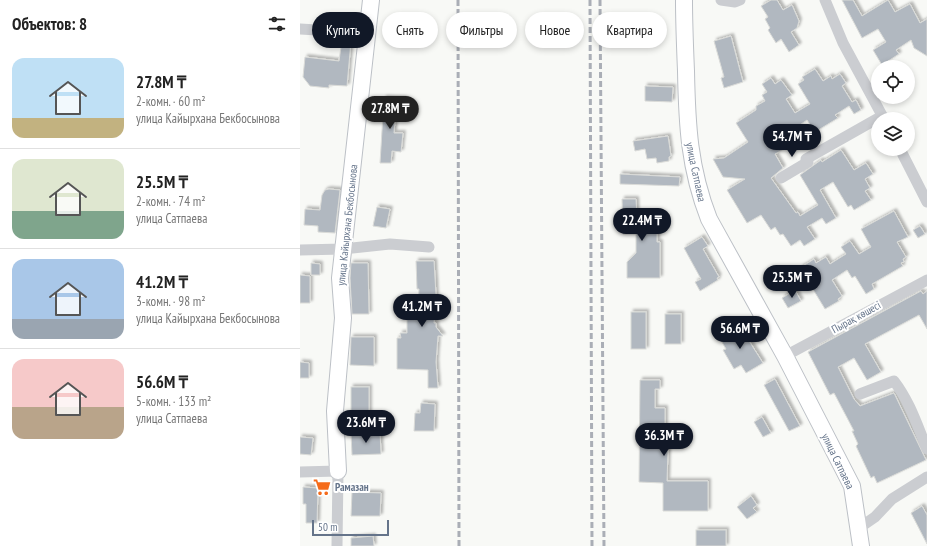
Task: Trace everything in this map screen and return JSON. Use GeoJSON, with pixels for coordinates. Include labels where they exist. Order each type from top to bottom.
{"type":"FeatureCollection","features":[{"type":"Feature","properties":{"kind":"street","name":"улица Кайырхана Бекбосынова"},"geometry":{"type":"LineString","coordinates":[[369,12],[370,0]]}},
{"type":"Feature","properties":{"kind":"street","name":"улица Сатпаева"},"geometry":{"type":"LineString","coordinates":[[684,0],[686,117],[690,151],[699,194],[709,219],[785,356],[852,486],[861,546]]}},
{"type":"Feature","properties":{"kind":"street"},"geometry":{"type":"LineString","coordinates":[[721,0],[735,2],[740,0]]}},
{"type":"Feature","properties":{"kind":"street"},"geometry":{"type":"LineString","coordinates":[[825,0],[843,43],[880,112]]}},
{"type":"Feature","properties":{"kind":"street"},"geometry":{"type":"LineString","coordinates":[[300,29],[312,30]]}},
{"type":"Feature","properties":{"kind":"street","name":"улица Кайырхана Бекбосынова"},"geometry":{"type":"LineString","coordinates":[[337,546],[338,471],[335,411],[342,318],[340,278],[364,48]]}},
{"type":"Feature","properties":{"kind":"street"},"geometry":{"type":"LineString","coordinates":[[782,178],[807,160],[871,124]]}},
{"type":"Feature","properties":{"kind":"street"},"geometry":{"type":"LineString","coordinates":[[904,156],[927,202]]}},
{"type":"Feature","properties":{"kind":"street"},"geometry":{"type":"LineString","coordinates":[[300,250],[343,249],[390,244],[429,247]]}},
{"type":"Feature","properties":{"kind":"street","name":"Пырақ көшесі"},"geometry":{"type":"LineString","coordinates":[[785,356],[927,280]]}},
{"type":"Feature","properties":{"kind":"street"},"geometry":{"type":"LineString","coordinates":[[860,394],[894,381],[912,409],[927,449]]}},
{"type":"Feature","properties":{"kind":"street"},"geometry":{"type":"LineString","coordinates":[[300,472],[338,471]]}},
{"type":"Feature","properties":{"kind":"street"},"geometry":{"type":"LineString","coordinates":[[859,528],[875,517],[892,499],[927,477]]}},
{"type":"Feature","properties":{"kind":"building"},"geometry":{"type":"Polygon","coordinates":[[[771,0],[777,0],[783,10],[792,5],[799,21],[797,28],[791,32],[799,45],[789,52],[781,39],[776,43],[768,30],[770,28],[765,19],[768,17],[761,6],[771,0]]]}},
{"type":"Feature","properties":{"kind":"building"},"geometry":{"type":"Polygon","coordinates":[[[842,0],[853,0],[862,16],[888,0],[895,12],[910,4],[920,23],[927,19],[927,56],[914,48],[911,40],[896,50],[899,54],[890,60],[879,60],[873,50],[886,42],[878,29],[862,38],[842,0]]]}},
{"type":"Feature","properties":{"kind":"building"},"geometry":{"type":"Polygon","coordinates":[[[731,36],[743,82],[724,88],[721,78],[724,77],[714,41],[731,36]]]}},
{"type":"Feature","properties":{"kind":"building"},"geometry":{"type":"Polygon","coordinates":[[[341,48],[350,48],[347,86],[329,85],[329,88],[310,86],[303,77],[305,57],[339,61],[341,48]]]}},
{"type":"Feature","properties":{"kind":"building"},"geometry":{"type":"Polygon","coordinates":[[[815,69],[823,81],[831,76],[832,79],[840,74],[846,83],[842,86],[852,102],[856,100],[861,110],[854,114],[849,106],[835,115],[838,118],[815,132],[807,120],[785,135],[791,145],[775,154],[783,168],[771,178],[796,213],[798,212],[800,216],[818,205],[800,175],[821,160],[822,162],[841,150],[854,170],[866,163],[873,174],[865,179],[870,188],[865,191],[871,200],[854,210],[851,205],[848,207],[833,182],[820,190],[836,218],[826,224],[822,218],[807,227],[815,239],[804,246],[800,240],[791,246],[783,234],[780,235],[775,227],[771,230],[761,215],[747,223],[727,190],[745,179],[723,177],[713,159],[724,158],[748,142],[736,123],[756,110],[756,106],[765,101],[762,95],[767,92],[762,84],[771,78],[775,84],[781,80],[792,95],[786,99],[795,113],[810,104],[798,84],[804,80],[802,77],[815,69]]]}},
{"type":"Feature","properties":{"kind":"building"},"geometry":{"type":"Polygon","coordinates":[[[645,86],[673,87],[672,102],[645,101],[645,86]]]}},
{"type":"Feature","properties":{"kind":"building"},"geometry":{"type":"Polygon","coordinates":[[[384,98],[404,99],[404,107],[396,107],[394,133],[403,133],[401,152],[392,151],[391,163],[380,163],[384,98]]]}},
{"type":"Feature","properties":{"kind":"building"},"geometry":{"type":"Polygon","coordinates":[[[668,136],[671,156],[669,157],[669,161],[657,163],[656,158],[647,159],[645,149],[635,151],[633,141],[668,136]]]}},
{"type":"Feature","properties":{"kind":"building"},"geometry":{"type":"Polygon","coordinates":[[[620,174],[680,177],[679,186],[620,184],[620,174]]]}},
{"type":"Feature","properties":{"kind":"building"},"geometry":{"type":"Polygon","coordinates":[[[325,190],[340,190],[335,233],[318,232],[318,226],[304,225],[305,209],[320,210],[322,195],[325,190]]]}},
{"type":"Feature","properties":{"kind":"building"},"geometry":{"type":"Polygon","coordinates":[[[622,199],[636,199],[637,217],[657,216],[657,242],[660,242],[660,278],[627,278],[627,262],[636,253],[636,234],[623,234],[622,199]]]}},
{"type":"Feature","properties":{"kind":"building"},"geometry":{"type":"Polygon","coordinates":[[[377,207],[390,209],[386,228],[373,226],[377,207]]]}},
{"type":"Feature","properties":{"kind":"building"},"geometry":{"type":"Polygon","coordinates":[[[894,211],[908,237],[897,242],[906,257],[903,259],[904,262],[901,263],[903,266],[872,284],[874,289],[866,294],[855,276],[852,278],[847,270],[832,280],[842,296],[838,299],[839,301],[825,309],[800,268],[814,259],[816,263],[826,257],[830,264],[846,254],[841,247],[850,241],[859,254],[871,247],[861,229],[894,211]]]}},
{"type":"Feature","properties":{"kind":"building"},"geometry":{"type":"Polygon","coordinates":[[[920,226],[925,234],[918,238],[913,230],[920,226]]]}},
{"type":"Feature","properties":{"kind":"building"},"geometry":{"type":"Polygon","coordinates":[[[702,237],[708,246],[703,249],[719,277],[717,278],[718,280],[700,291],[695,282],[701,279],[684,248],[702,237]]]}},
{"type":"Feature","properties":{"kind":"building"},"geometry":{"type":"Polygon","coordinates":[[[416,261],[434,261],[436,295],[434,323],[436,323],[436,327],[443,336],[438,336],[436,362],[438,388],[428,388],[428,370],[397,369],[397,338],[401,338],[400,333],[407,333],[407,312],[418,313],[419,289],[417,289],[416,261]]]}},
{"type":"Feature","properties":{"kind":"building"},"geometry":{"type":"Polygon","coordinates":[[[311,263],[320,264],[320,275],[311,275],[311,263]]]}},
{"type":"Feature","properties":{"kind":"building"},"geometry":{"type":"Polygon","coordinates":[[[351,263],[368,263],[369,314],[352,314],[350,278],[351,263]]]}},
{"type":"Feature","properties":{"kind":"building"},"geometry":{"type":"Polygon","coordinates":[[[300,275],[310,276],[310,303],[300,303],[300,275]]]}},
{"type":"Feature","properties":{"kind":"building"},"geometry":{"type":"Polygon","coordinates":[[[795,290],[801,301],[788,308],[782,298],[795,290]]]}},
{"type":"Feature","properties":{"kind":"building"},"geometry":{"type":"Polygon","coordinates":[[[921,291],[923,294],[927,291],[927,329],[919,315],[865,344],[881,372],[867,380],[854,358],[838,367],[854,399],[860,406],[894,393],[926,460],[877,483],[874,476],[871,478],[856,446],[858,444],[852,431],[854,431],[834,393],[830,395],[808,352],[921,291]]]}},
{"type":"Feature","properties":{"kind":"building"},"geometry":{"type":"Polygon","coordinates":[[[631,312],[646,312],[646,349],[631,349],[631,312]]]}},
{"type":"Feature","properties":{"kind":"building"},"geometry":{"type":"Polygon","coordinates":[[[665,314],[681,314],[681,344],[665,344],[665,314]]]}},
{"type":"Feature","properties":{"kind":"building"},"geometry":{"type":"Polygon","coordinates":[[[739,325],[763,363],[746,373],[741,365],[734,369],[723,350],[726,349],[719,337],[739,325]]]}},
{"type":"Feature","properties":{"kind":"building"},"geometry":{"type":"Polygon","coordinates":[[[351,337],[374,337],[374,366],[350,365],[351,337]]]}},
{"type":"Feature","properties":{"kind":"building"},"geometry":{"type":"Polygon","coordinates":[[[300,362],[309,363],[309,378],[300,378],[300,362]]]}},
{"type":"Feature","properties":{"kind":"building"},"geometry":{"type":"Polygon","coordinates":[[[775,379],[800,426],[789,431],[764,385],[775,379]]]}},
{"type":"Feature","properties":{"kind":"building"},"geometry":{"type":"Polygon","coordinates":[[[640,380],[660,380],[660,389],[655,389],[655,408],[665,408],[665,434],[663,434],[662,450],[668,450],[667,481],[708,481],[708,511],[663,511],[663,483],[639,482],[640,380]]]}},
{"type":"Feature","properties":{"kind":"building"},"geometry":{"type":"Polygon","coordinates":[[[351,387],[369,387],[369,416],[351,416],[351,387]]]}},
{"type":"Feature","properties":{"kind":"building"},"geometry":{"type":"Polygon","coordinates":[[[421,403],[435,404],[434,431],[414,431],[415,413],[420,413],[421,403]]]}},
{"type":"Feature","properties":{"kind":"building"},"geometry":{"type":"Polygon","coordinates":[[[762,417],[771,433],[763,437],[754,422],[762,417]]]}},
{"type":"Feature","properties":{"kind":"building"},"geometry":{"type":"Polygon","coordinates":[[[380,432],[381,454],[352,455],[351,433],[380,432]]]}},
{"type":"Feature","properties":{"kind":"building"},"geometry":{"type":"Polygon","coordinates":[[[300,437],[313,438],[311,455],[300,454],[300,437]]]}},
{"type":"Feature","properties":{"kind":"building"},"geometry":{"type":"Polygon","coordinates":[[[303,487],[318,488],[317,523],[306,523],[306,504],[303,504],[303,487]]]}},
{"type":"Feature","properties":{"kind":"building"},"geometry":{"type":"Polygon","coordinates":[[[352,492],[381,493],[380,516],[351,516],[352,492]]]}},
{"type":"Feature","properties":{"kind":"building"},"geometry":{"type":"Polygon","coordinates":[[[751,496],[757,505],[753,508],[757,512],[747,519],[737,507],[751,496]]]}},
{"type":"Feature","properties":{"kind":"building"},"geometry":{"type":"Polygon","coordinates":[[[922,506],[927,515],[927,544],[911,513],[922,506]]]}},
{"type":"Feature","properties":{"kind":"building"},"geometry":{"type":"Polygon","coordinates":[[[696,530],[726,530],[726,546],[696,546],[696,530]]]}},
{"type":"Feature","properties":{"kind":"building"},"geometry":{"type":"Polygon","coordinates":[[[373,536],[374,546],[351,546],[351,538],[373,536]]]}},
{"type":"Feature","properties":{"kind":"railway"},"geometry":{"type":"LineString","coordinates":[[458,0],[459,546]]}},
{"type":"Feature","properties":{"kind":"railway"},"geometry":{"type":"LineString","coordinates":[[590,0],[592,546]]}},
{"type":"Feature","properties":{"kind":"railway"},"geometry":{"type":"LineString","coordinates":[[600,0],[604,546]]}},
{"type":"Feature","properties":{"kind":"place","name":"Рамазан"},"geometry":{"type":"Point","coordinates":[322,487]}}]}
